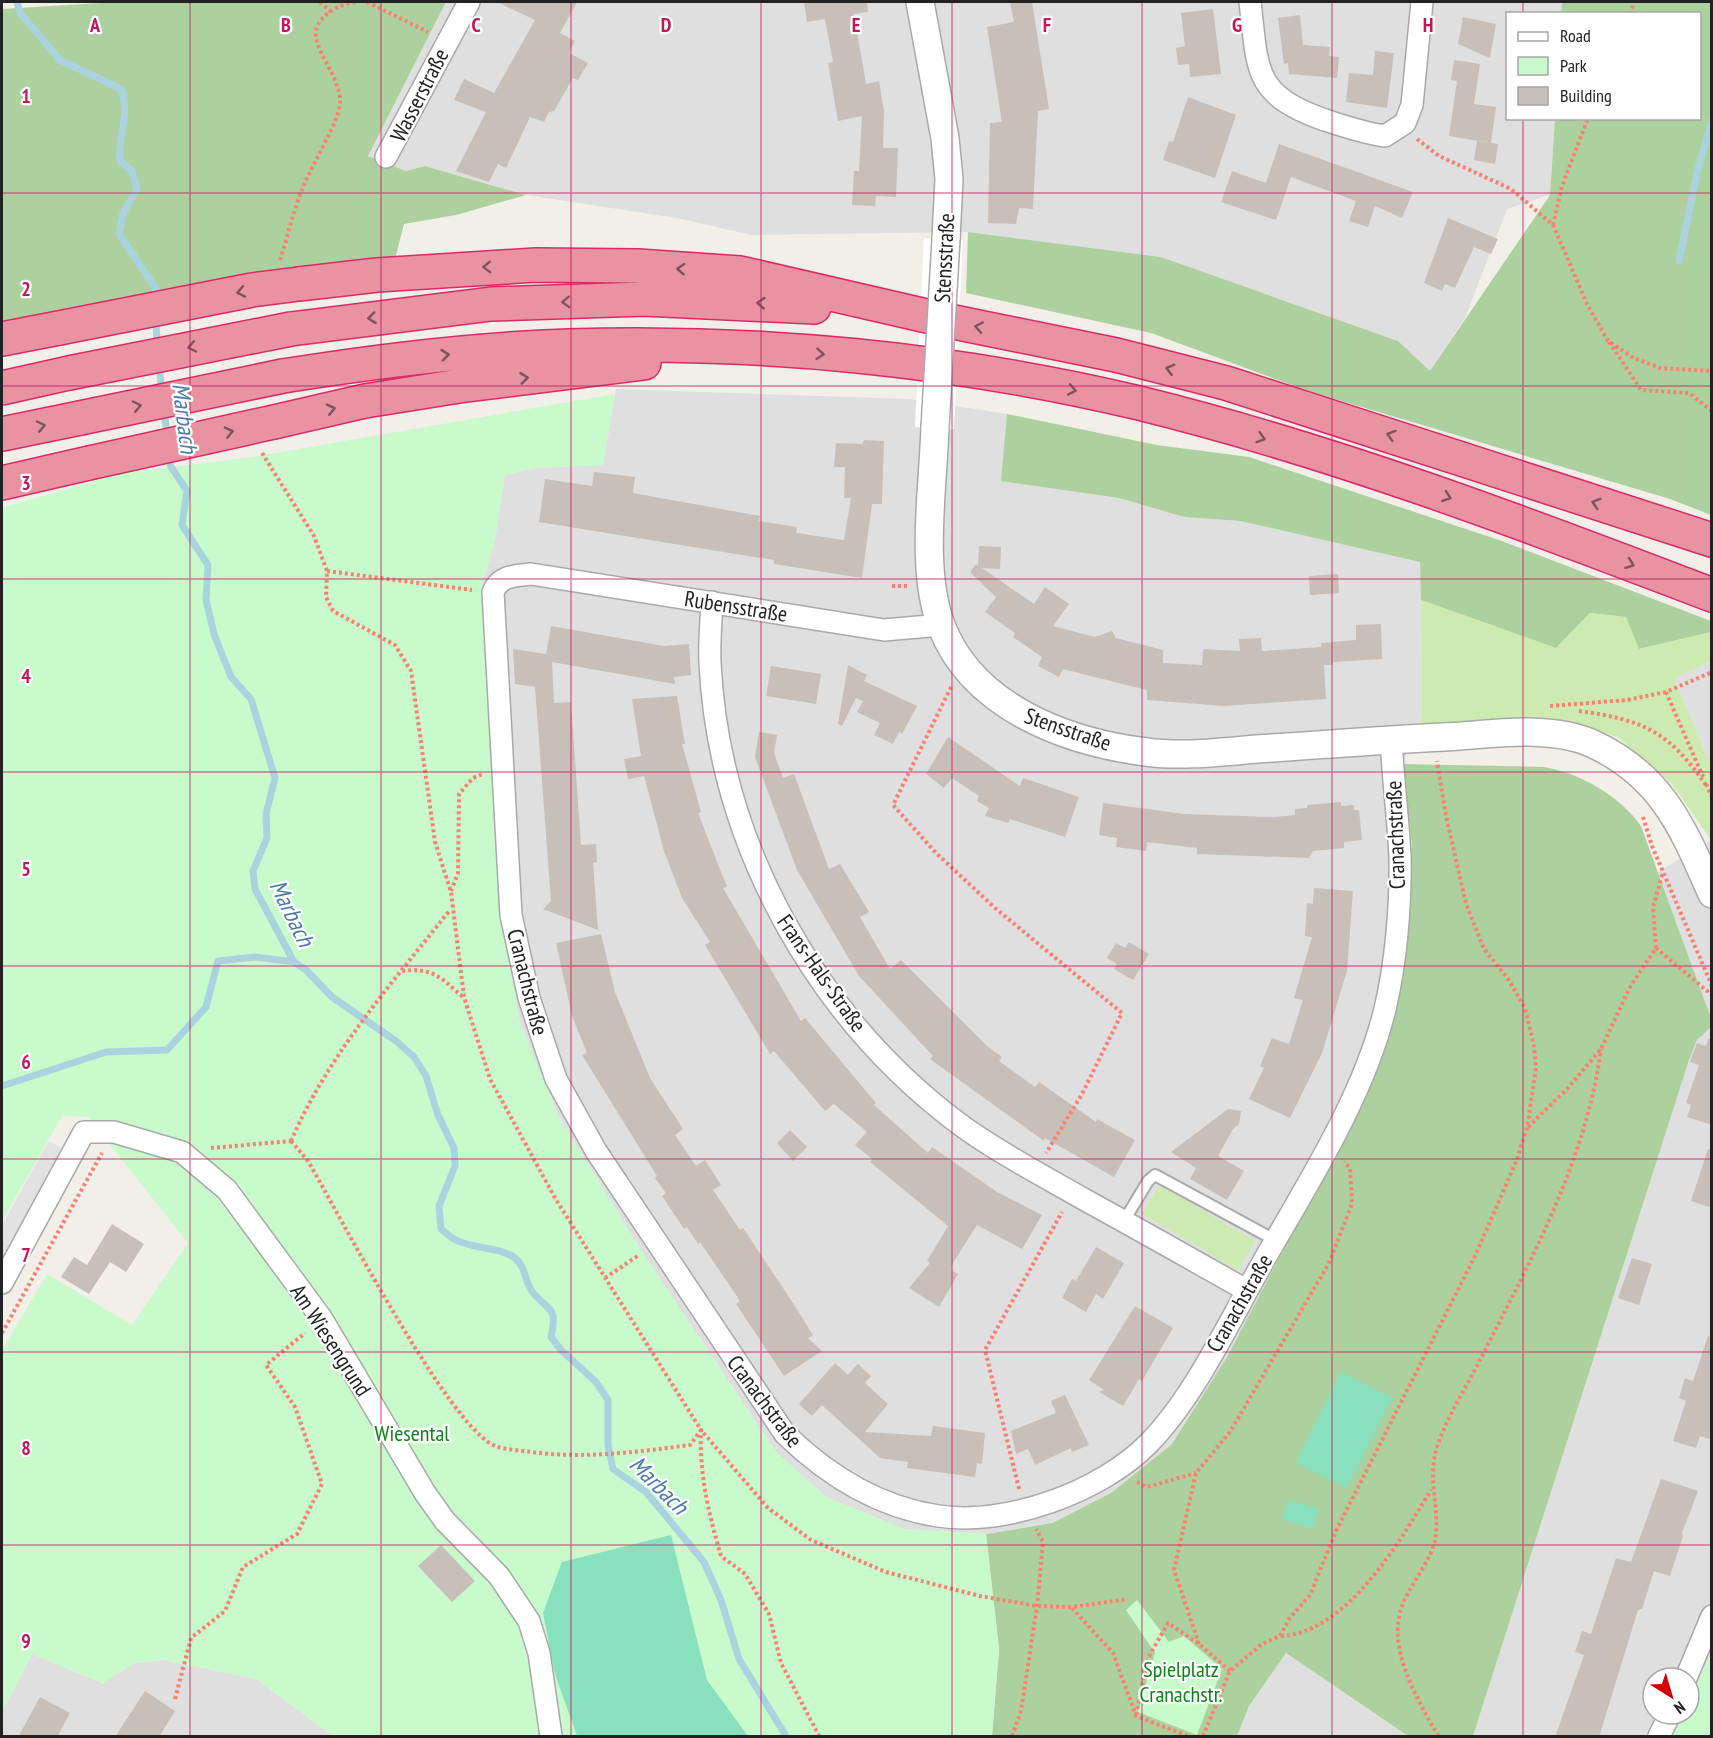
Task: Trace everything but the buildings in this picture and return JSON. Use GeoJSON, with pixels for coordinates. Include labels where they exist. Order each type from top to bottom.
{"type":"FeatureCollection","features":[{"type":"Feature","properties":{"kind":"highway"},"geometry":{"type":"LineString","coordinates":[[2,339],[252,290],[289,274],[459,268],[638,266],[740,273],[945,320],[1116,355],[1226,383],[1712,540]]}},
{"type":"Feature","properties":{"kind":"highway"},"geometry":{"type":"LineString","coordinates":[[2,388],[291,329],[491,304],[644,299],[845,309],[945,320]]}},
{"type":"Feature","properties":{"kind":"highway"},"geometry":{"type":"LineString","coordinates":[[2,434],[282,376],[374,362],[566,346],[654,345],[762,349],[910,362],[1137,403],[1235,430],[1384,476],[1548,532],[1712,595]]}},
{"type":"Feature","properties":{"kind":"highway"},"geometry":{"type":"LineString","coordinates":[[2,483],[89,463],[267,436],[365,401],[459,386],[762,349]]}},
{"type":"Feature","properties":{"kind":"street","name":"Wasserstraße"},"geometry":{"type":"LineString","coordinates":[[386,157],[469,2]]}},
{"type":"Feature","properties":{"kind":"street","name":"Stensstraße"},"geometry":{"type":"LineString","coordinates":[[920,2],[945,138],[949,179],[930,562],[941,625],[962,665],[987,690],[1035,722],[1093,742],[1148,753],[1210,753],[1391,739],[1540,734],[1590,743],[1640,775],[1663,796],[1679,820],[1712,894]]}},
{"type":"Feature","properties":{"kind":"street"},"geometry":{"type":"LineString","coordinates":[[1250,2],[1257,60],[1275,96],[1304,112],[1362,133],[1384,136],[1405,123],[1412,105],[1422,2]]}},
{"type":"Feature","properties":{"kind":"street","name":"Rubensstraße"},"geometry":{"type":"LineString","coordinates":[[493,592],[500,581],[507,577],[531,574],[884,630],[941,625]]}},
{"type":"Feature","properties":{"kind":"street","name":"Cranachstraße"},"geometry":{"type":"LineString","coordinates":[[493,592],[511,915],[532,1008],[560,1089],[596,1151],[784,1434],[827,1471],[852,1487],[882,1500],[939,1516],[987,1515],[1026,1509],[1055,1501],[1085,1488],[1114,1471],[1149,1444],[1188,1394],[1326,1150],[1363,1073],[1385,1010],[1395,951],[1400,858],[1391,739]]}},
{"type":"Feature","properties":{"kind":"street","name":"Frans-Hals-Straße"},"geometry":{"type":"LineString","coordinates":[[712,602],[710,661],[716,718],[733,796],[756,866],[794,940],[868,1040],[914,1087],[962,1126],[1008,1156],[1246,1290]]}},
{"type":"Feature","properties":{"kind":"street","name":"Am Wiesengrund"},"geometry":{"type":"LineString","coordinates":[[2,1283],[84,1132],[114,1132],[182,1152],[227,1190],[322,1319],[425,1493],[445,1521],[499,1576],[529,1621],[546,1656],[551,1737]]}},
{"type":"Feature","properties":{"kind":"street"},"geometry":{"type":"LineString","coordinates":[[1691,1666],[1712,1616]]}},
{"type":"Feature","properties":{"kind":"lane"},"geometry":{"type":"LineString","coordinates":[[1124,1221],[1148,1181],[1155,1175],[1275,1240]]}},
{"type":"Feature","properties":{"kind":"path"},"geometry":{"type":"LineString","coordinates":[[320,2],[331,12]]}},
{"type":"Feature","properties":{"kind":"path"},"geometry":{"type":"LineString","coordinates":[[289,274],[303,187],[339,108],[340,90],[318,49],[315,34],[318,24],[331,12],[343,3],[357,2]]}},
{"type":"Feature","properties":{"kind":"path"},"geometry":{"type":"LineString","coordinates":[[367,2],[446,42]]}},
{"type":"Feature","properties":{"kind":"path"},"geometry":{"type":"LineString","coordinates":[[1553,225],[1562,186],[1587,120]]}},
{"type":"Feature","properties":{"kind":"path"},"geometry":{"type":"LineString","coordinates":[[1414,137],[1439,156],[1512,189],[1553,225],[1587,304],[1608,341],[1641,390],[1689,393],[1712,411]]}},
{"type":"Feature","properties":{"kind":"path"},"geometry":{"type":"LineString","coordinates":[[1608,341],[1634,358],[1660,368],[1712,371]]}},
{"type":"Feature","properties":{"kind":"path"},"geometry":{"type":"LineString","coordinates":[[267,436],[294,503],[314,536],[327,571],[326,597],[333,611],[395,645],[411,671],[435,842],[451,892],[451,910],[464,998],[490,1079],[555,1198],[701,1430],[768,1508],[811,1540],[886,1572],[980,1596],[1037,1606],[1072,1607],[1128,1599]]}},
{"type":"Feature","properties":{"kind":"path"},"geometry":{"type":"LineString","coordinates":[[327,571],[493,592]]}},
{"type":"Feature","properties":{"kind":"path"},"geometry":{"type":"LineString","coordinates":[[1712,672],[1666,692],[1627,700],[1551,706],[1622,717],[1638,723],[1667,740],[1687,758],[1712,797]]}},
{"type":"Feature","properties":{"kind":"path"},"geometry":{"type":"LineString","coordinates":[[1666,692],[1706,786]]}},
{"type":"Feature","properties":{"kind":"path"},"geometry":{"type":"LineString","coordinates":[[947,696],[892,805],[937,854],[994,908],[1122,1013],[1081,1096],[1047,1151]]}},
{"type":"Feature","properties":{"kind":"path"},"geometry":{"type":"LineString","coordinates":[[1431,761],[1448,760]]}},
{"type":"Feature","properties":{"kind":"path"},"geometry":{"type":"LineString","coordinates":[[1280,1636],[1289,1619],[1310,1595],[1336,1531],[1476,1254],[1515,1164],[1527,1128],[1536,1067],[1534,1046],[1525,1008],[1508,979],[1484,949],[1466,904],[1444,806],[1437,761]]}},
{"type":"Feature","properties":{"kind":"path"},"geometry":{"type":"LineString","coordinates":[[451,892],[458,873],[459,794],[473,778],[501,766]]}},
{"type":"Feature","properties":{"kind":"path"},"geometry":{"type":"LineString","coordinates":[[1640,807],[1663,872],[1712,987],[1707,991],[1656,948]]}},
{"type":"Feature","properties":{"kind":"path"},"geometry":{"type":"LineString","coordinates":[[1527,1128],[1567,1089],[1601,1049],[1630,987],[1656,948],[1653,907],[1663,872]]}},
{"type":"Feature","properties":{"kind":"path"},"geometry":{"type":"LineString","coordinates":[[291,1142],[304,1114],[369,1010],[451,910]]}},
{"type":"Feature","properties":{"kind":"path"},"geometry":{"type":"LineString","coordinates":[[401,971],[420,969],[436,974],[464,998]]}},
{"type":"Feature","properties":{"kind":"path"},"geometry":{"type":"LineString","coordinates":[[1438,1737],[1410,1685],[1397,1633],[1403,1603],[1435,1541],[1432,1490],[1438,1442],[1540,1243],[1572,1168],[1598,1077],[1601,1049]]}},
{"type":"Feature","properties":{"kind":"path"},"geometry":{"type":"LineString","coordinates":[[2,1333],[114,1132]]}},
{"type":"Feature","properties":{"kind":"path"},"geometry":{"type":"LineString","coordinates":[[182,1152],[291,1142]]}},
{"type":"Feature","properties":{"kind":"path"},"geometry":{"type":"LineString","coordinates":[[291,1142],[308,1161],[427,1365],[469,1426],[485,1440],[512,1450],[564,1456],[604,1455],[690,1445],[701,1430]]}},
{"type":"Feature","properties":{"kind":"path"},"geometry":{"type":"LineString","coordinates":[[1199,1644],[1174,1570],[1196,1473],[1230,1432],[1329,1263],[1352,1204],[1350,1168],[1326,1150]]}},
{"type":"Feature","properties":{"kind":"path"},"geometry":{"type":"LineString","coordinates":[[1012,1737],[1021,1711],[1037,1606],[1043,1542],[1021,1497],[985,1350],[1059,1218]]}},
{"type":"Feature","properties":{"kind":"path"},"geometry":{"type":"LineString","coordinates":[[605,1278],[656,1243]]}},
{"type":"Feature","properties":{"kind":"path"},"geometry":{"type":"LineString","coordinates":[[175,1699],[191,1638],[225,1611],[243,1567],[297,1534],[322,1484],[295,1407],[266,1365],[322,1319]]}},
{"type":"Feature","properties":{"kind":"path"},"geometry":{"type":"LineString","coordinates":[[701,1430],[700,1455],[705,1493],[721,1556],[745,1574],[769,1614],[781,1663],[819,1737]]}},
{"type":"Feature","properties":{"kind":"path"},"geometry":{"type":"LineString","coordinates":[[1114,1471],[1147,1486],[1196,1473]]}},
{"type":"Feature","properties":{"kind":"path"},"geometry":{"type":"LineString","coordinates":[[1203,1737],[1230,1671],[1262,1644],[1280,1636],[1296,1635],[1314,1628],[1355,1596],[1400,1539],[1432,1490]]}},
{"type":"Feature","properties":{"kind":"path"},"geometry":{"type":"LineString","coordinates":[[1072,1607],[1113,1653],[1136,1716],[1188,1737]]}},
{"type":"Feature","properties":{"kind":"path"},"geometry":{"type":"LineString","coordinates":[[1136,1716],[1148,1658],[1168,1623],[1199,1644],[1230,1671]]}},
{"type":"Feature","properties":{"kind":"shaded area"},"geometry":{"type":"Polygon","coordinates":[[[446,2],[1562,2],[1561,12],[1506,12],[1506,120],[1555,120],[1550,195],[1507,209],[1466,316],[1430,372],[1398,341],[1161,257],[968,232],[752,235],[677,218],[526,195],[426,166],[406,171],[368,156],[446,2]]]}},
{"type":"Feature","properties":{"kind":"shaded area"},"geometry":{"type":"Polygon","coordinates":[[[616,389],[909,399],[1007,414],[1002,481],[1119,498],[1184,517],[1240,521],[1421,562],[1422,725],[1402,764],[1412,845],[1395,1016],[1328,1165],[1227,1357],[1172,1444],[1111,1493],[1051,1523],[986,1534],[904,1529],[826,1497],[777,1453],[642,1252],[559,1117],[520,1023],[502,923],[482,585],[495,540],[505,475],[535,468],[603,465],[616,389]]]}},
{"type":"Feature","properties":{"kind":"shaded area"},"geometry":{"type":"Polygon","coordinates":[[[1711,661],[1711,765],[1674,678],[1711,661]]]}},
{"type":"Feature","properties":{"kind":"shaded area"},"geometry":{"type":"Polygon","coordinates":[[[1711,840],[1711,1018],[1658,872],[1711,840]]]}},
{"type":"Feature","properties":{"kind":"shaded area"},"geometry":{"type":"Polygon","coordinates":[[[1711,1027],[1711,1736],[1473,1736],[1697,1040],[1711,1027]]]}},
{"type":"Feature","properties":{"kind":"shaded area"},"geometry":{"type":"Polygon","coordinates":[[[49,1141],[74,1155],[2,1283],[2,1225],[49,1141]]]}},
{"type":"Feature","properties":{"kind":"shaded area"},"geometry":{"type":"Polygon","coordinates":[[[1286,1653],[1408,1736],[1237,1736],[1249,1706],[1286,1653]]]}},
{"type":"Feature","properties":{"kind":"shaded area"},"geometry":{"type":"Polygon","coordinates":[[[32,1654],[102,1683],[134,1663],[164,1660],[256,1679],[333,1736],[2,1736],[2,1712],[32,1654]]]}},
{"type":"Feature","properties":{"kind":"green space"},"geometry":{"type":"Polygon","coordinates":[[[117,2],[446,2],[368,156],[406,171],[425,166],[526,195],[456,215],[404,224],[395,259],[2,325],[2,9],[117,2]]]}},
{"type":"Feature","properties":{"kind":"green space"},"geometry":{"type":"Polygon","coordinates":[[[1562,2],[1711,2],[1711,515],[1670,499],[1305,390],[1151,333],[966,293],[968,232],[1161,257],[1398,341],[1430,371],[1550,195],[1555,120],[1701,120],[1701,12],[1561,12],[1562,2]]]}},
{"type":"Feature","properties":{"kind":"green space","name":"Wiesental"},"geometry":{"type":"Polygon","coordinates":[[[615,394],[603,465],[535,468],[505,475],[495,540],[482,585],[502,923],[520,1023],[559,1117],[642,1252],[777,1453],[826,1497],[904,1529],[986,1534],[999,1649],[992,1736],[333,1736],[256,1679],[164,1660],[134,1663],[103,1683],[32,1654],[2,1712],[2,1350],[47,1274],[132,1325],[188,1243],[88,1117],[62,1116],[2,1221],[2,508],[123,473],[252,457],[615,394]]]}},
{"type":"Feature","properties":{"kind":"green space"},"geometry":{"type":"Polygon","coordinates":[[[1007,414],[1157,445],[1249,457],[1502,541],[1711,621],[1711,632],[1639,649],[1626,617],[1590,613],[1556,648],[1421,600],[1420,562],[1240,521],[1184,517],[1119,498],[1001,481],[1007,414]]]}},
{"type":"Feature","properties":{"kind":"green space"},"geometry":{"type":"Polygon","coordinates":[[[1421,600],[1556,648],[1590,613],[1626,617],[1640,649],[1711,632],[1711,661],[1674,678],[1711,765],[1711,840],[1671,783],[1619,738],[1571,721],[1522,718],[1422,725],[1421,600]]]}},
{"type":"Feature","properties":{"kind":"green space"},"geometry":{"type":"Polygon","coordinates":[[[1402,764],[1544,767],[1585,780],[1622,805],[1641,826],[1711,1018],[1711,1027],[1697,1040],[1689,1060],[1473,1736],[1408,1736],[1286,1653],[1249,1706],[1237,1736],[992,1736],[999,1649],[986,1534],[1052,1523],[1111,1493],[1172,1444],[1227,1357],[1328,1165],[1395,1016],[1412,845],[1402,764]]]}},
{"type":"Feature","properties":{"kind":"green space"},"geometry":{"type":"Polygon","coordinates":[[[1159,1185],[1255,1241],[1238,1270],[1142,1214],[1159,1185]]]}},
{"type":"Feature","properties":{"kind":"green space"},"geometry":{"type":"Polygon","coordinates":[[[1341,1372],[1392,1398],[1347,1488],[1296,1463],[1341,1372]]]}},
{"type":"Feature","properties":{"kind":"green space"},"geometry":{"type":"Polygon","coordinates":[[[1288,1500],[1319,1509],[1313,1529],[1282,1519],[1288,1500]]]}},
{"type":"Feature","properties":{"kind":"green space"},"geometry":{"type":"Polygon","coordinates":[[[671,1535],[707,1680],[748,1736],[577,1736],[555,1674],[543,1613],[562,1562],[671,1535]]]}},
{"type":"Feature","properties":{"kind":"green space","name":"Spielplatz Cranachstr."},"geometry":{"type":"Polygon","coordinates":[[[1137,1600],[1169,1642],[1184,1636],[1222,1669],[1197,1735],[1138,1712],[1155,1653],[1126,1610],[1137,1600]]]}},
{"type":"Feature","properties":{"kind":"green space"},"geometry":{"type":"Polygon","coordinates":[[[1711,1654],[1711,1736],[1672,1736],[1677,1726],[1701,1726],[1701,1675],[1711,1654]]]}},
{"type":"Feature","properties":{"kind":"pier"},"geometry":{"type":"Polygon","coordinates":[[[924,238],[963,240],[954,429],[915,427],[924,238]]]}},
{"type":"Feature","properties":{"kind":"waterway","name":"Marbach"},"geometry":{"type":"LineString","coordinates":[[17,2],[20,13],[60,60],[121,89],[125,108],[120,161],[132,171],[137,189],[123,213],[119,234],[156,289],[156,299]]}},
{"type":"Feature","properties":{"kind":"waterway"},"geometry":{"type":"LineString","coordinates":[[1679,261],[1697,173],[1712,120]]}},
{"type":"Feature","properties":{"kind":"waterway","name":"Marbach"},"geometry":{"type":"LineString","coordinates":[[156,319],[157,347]]}},
{"type":"Feature","properties":{"kind":"waterway","name":"Marbach"},"geometry":{"type":"LineString","coordinates":[[159,364],[162,392]]}},
{"type":"Feature","properties":{"kind":"waterway","name":"Marbach"},"geometry":{"type":"LineString","coordinates":[[164,409],[167,436]]}},
{"type":"Feature","properties":{"kind":"waterway","name":"Marbach"},"geometry":{"type":"LineString","coordinates":[[169,453],[170,465],[187,491],[182,525],[208,565],[206,600],[214,634],[231,677],[251,699],[275,778],[266,814],[267,838],[253,871],[255,889],[294,962],[306,970],[332,997],[396,1041],[414,1057],[426,1076],[438,1115],[454,1148],[455,1166],[439,1206],[441,1229],[463,1243],[509,1254],[519,1262],[531,1290],[552,1312],[551,1337],[561,1350],[596,1382],[608,1400],[608,1445],[613,1469],[646,1492],[704,1562],[721,1600],[739,1659],[786,1736]]}},
{"type":"Feature","properties":{"kind":"waterway"},"geometry":{"type":"LineString","coordinates":[[2,1086],[106,1052],[167,1050],[206,1007],[218,961],[255,957],[294,962]]}}]}
